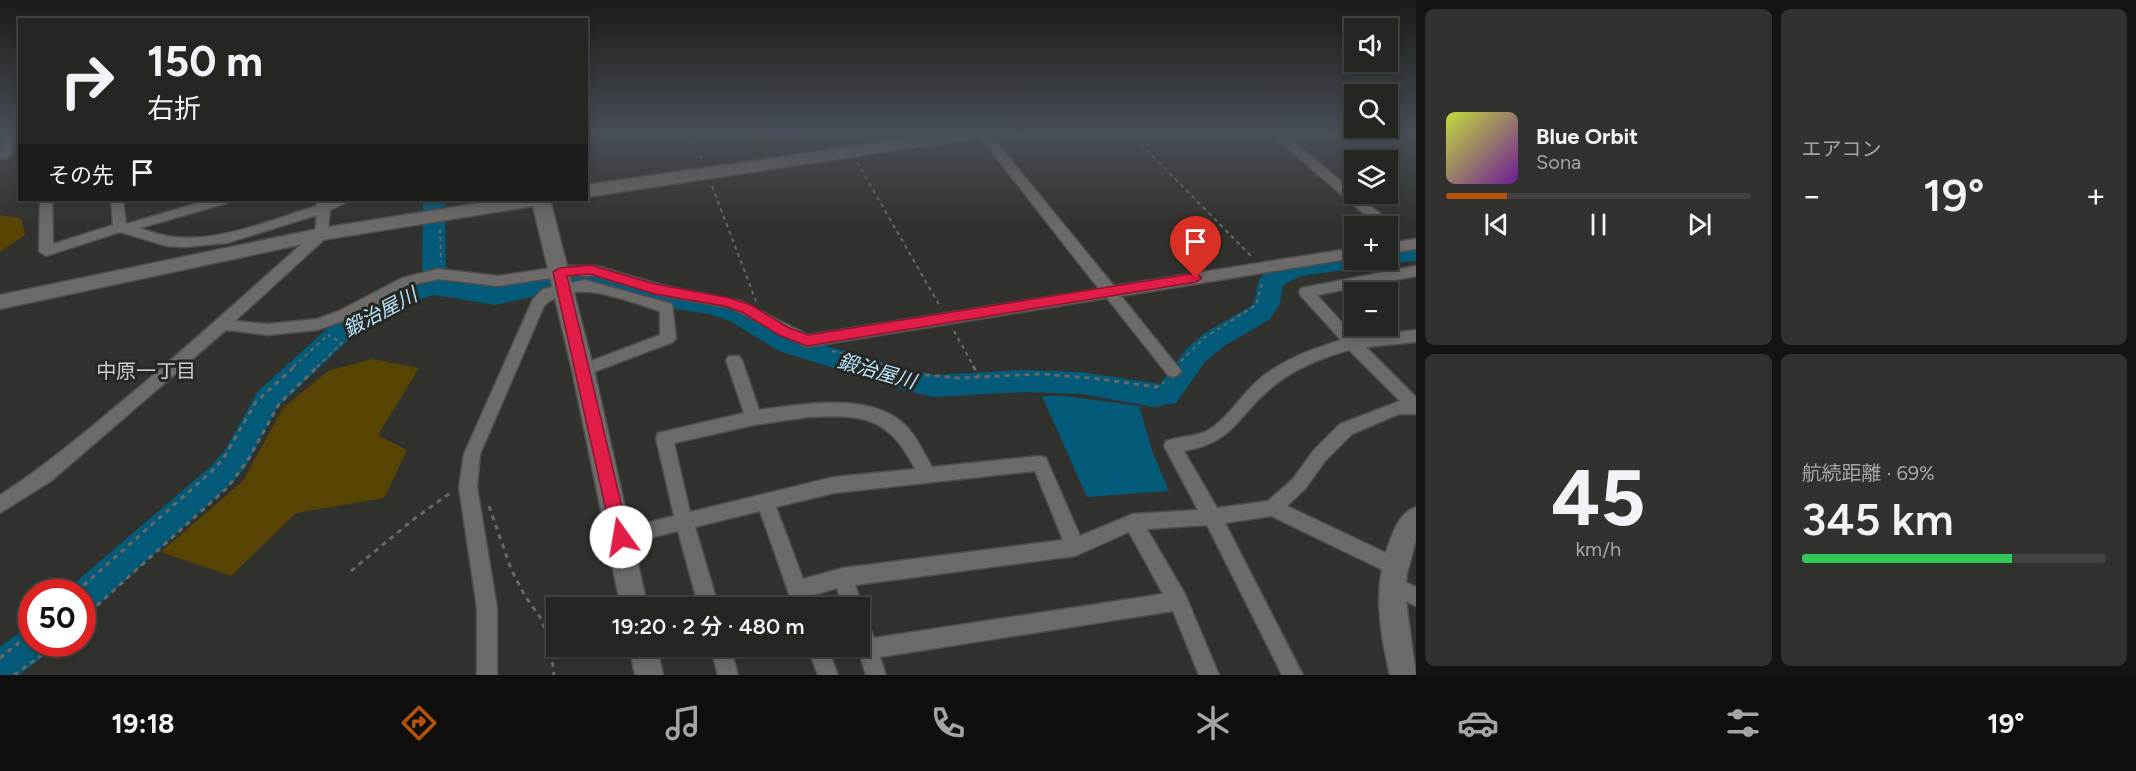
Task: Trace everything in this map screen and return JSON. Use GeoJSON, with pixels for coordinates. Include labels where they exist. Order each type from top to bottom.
{"type":"FeatureCollection","features":[{"type":"Feature","properties":{"kind":"street"},"geometry":{"type":"LineString","coordinates":[[588,191],[769,164]]}},
{"type":"Feature","properties":{"kind":"street"},"geometry":{"type":"LineString","coordinates":[[1008,164],[1173,371]]}},
{"type":"Feature","properties":{"kind":"street"},"geometry":{"type":"LineString","coordinates":[[1313,164],[1374,216]]}},
{"type":"Feature","properties":{"kind":"street"},"geometry":{"type":"LineString","coordinates":[[46,201],[46,251],[218,201]]}},
{"type":"Feature","properties":{"kind":"street"},"geometry":{"type":"LineString","coordinates":[[117,201],[125,227]]}},
{"type":"Feature","properties":{"kind":"street"},"geometry":{"type":"LineString","coordinates":[[0,302],[322,234],[527,201]]}},
{"type":"Feature","properties":{"kind":"street"},"geometry":{"type":"LineString","coordinates":[[542,201],[583,370],[633,597]]}},
{"type":"Feature","properties":{"kind":"street"},"geometry":{"type":"LineString","coordinates":[[0,505],[45,476],[224,324],[322,234],[323,204],[227,238],[207,241],[167,241],[125,227]]}},
{"type":"Feature","properties":{"kind":"street"},"geometry":{"type":"LineString","coordinates":[[1398,235],[1412,245]]}},
{"type":"Feature","properties":{"kind":"street"},"geometry":{"type":"LineString","coordinates":[[487,675],[487,608],[468,487],[472,454],[538,303],[561,281],[590,270],[655,289],[725,302],[807,341],[1344,254]]}},
{"type":"Feature","properties":{"kind":"street"},"geometry":{"type":"LineString","coordinates":[[1416,271],[1306,292],[1416,407]]}},
{"type":"Feature","properties":{"kind":"street"},"geometry":{"type":"LineString","coordinates":[[224,324],[261,329],[330,327],[408,280],[441,274],[500,281],[542,273],[561,281],[585,285],[667,308],[668,338],[583,370]]}},
{"type":"Feature","properties":{"kind":"street"},"geometry":{"type":"LineString","coordinates":[[1293,675],[1212,517],[1172,446],[1196,442],[1214,435],[1232,419],[1252,395],[1293,364],[1324,350],[1353,343],[1416,336]]}},
{"type":"Feature","properties":{"kind":"street"},"geometry":{"type":"LineString","coordinates":[[734,360],[754,418]]}},
{"type":"Feature","properties":{"kind":"street"},"geometry":{"type":"LineString","coordinates":[[805,597],[843,577],[1075,548],[1132,522],[1212,517],[1272,507],[1299,484],[1319,456],[1346,429],[1398,408],[1416,407]]}},
{"type":"Feature","properties":{"kind":"street"},"geometry":{"type":"LineString","coordinates":[[706,597],[684,522],[664,438],[754,418],[799,411],[847,409],[860,412],[897,428],[912,447],[927,475]]}},
{"type":"Feature","properties":{"kind":"street"},"geometry":{"type":"LineString","coordinates":[[621,537],[834,485],[1040,463],[1075,548]]}},
{"type":"Feature","properties":{"kind":"street"},"geometry":{"type":"LineString","coordinates":[[765,502],[800,597]]}},
{"type":"Feature","properties":{"kind":"street"},"geometry":{"type":"LineString","coordinates":[[1272,507],[1401,583]]}},
{"type":"Feature","properties":{"kind":"street"},"geometry":{"type":"LineString","coordinates":[[1404,675],[1393,626],[1408,528],[1416,518]]}},
{"type":"Feature","properties":{"kind":"street"},"geometry":{"type":"LineString","coordinates":[[1132,522],[1178,601],[1209,675]]}},
{"type":"Feature","properties":{"kind":"street"},"geometry":{"type":"LineString","coordinates":[[843,577],[849,597]]}},
{"type":"Feature","properties":{"kind":"street"},"geometry":{"type":"LineString","coordinates":[[870,650],[1178,601]]}},
{"type":"Feature","properties":{"kind":"street"},"geometry":{"type":"LineString","coordinates":[[646,657],[649,675]]}},
{"type":"Feature","properties":{"kind":"street"},"geometry":{"type":"LineString","coordinates":[[723,657],[729,675]]}},
{"type":"Feature","properties":{"kind":"street"},"geometry":{"type":"LineString","coordinates":[[822,657],[828,675]]}},
{"type":"Feature","properties":{"kind":"street"},"geometry":{"type":"LineString","coordinates":[[870,657],[876,675]]}},
{"type":"Feature","properties":{"kind":"path"},"geometry":{"type":"LineString","coordinates":[[703,164],[759,309],[754,314]]}},
{"type":"Feature","properties":{"kind":"path"},"geometry":{"type":"LineString","coordinates":[[858,164],[979,376]]}},
{"type":"Feature","properties":{"kind":"path"},"geometry":{"type":"LineString","coordinates":[[807,341],[833,351],[915,374],[959,378],[1008,374],[1063,375],[1161,386],[1186,353],[1204,338],[1256,305],[1266,272],[1161,164]]}},
{"type":"Feature","properties":{"kind":"path"},"geometry":{"type":"LineString","coordinates":[[441,215],[441,274]]}},
{"type":"Feature","properties":{"kind":"path"},"geometry":{"type":"LineString","coordinates":[[91,579],[211,472],[223,459],[256,402],[330,327],[342,343],[279,404],[249,458],[228,487],[96,606]]}},
{"type":"Feature","properties":{"kind":"path"},"geometry":{"type":"LineString","coordinates":[[0,658],[18,643]]}},
{"type":"Feature","properties":{"kind":"path"},"geometry":{"type":"LineString","coordinates":[[14,675],[39,657]]}},
{"type":"Feature","properties":{"kind":"shaded area"},"geometry":{"type":"Polygon","coordinates":[[[0,215],[21,218],[25,235],[0,252],[0,215]]]}},
{"type":"Feature","properties":{"kind":"shaded area"},"geometry":{"type":"Polygon","coordinates":[[[372,359],[419,368],[378,435],[407,450],[384,498],[296,513],[231,576],[161,552],[243,481],[283,408],[328,371],[372,359]]]}},
{"type":"Feature","properties":{"kind":"water"},"geometry":{"type":"Polygon","coordinates":[[[1042,396],[1065,396],[1139,406],[1153,453],[1169,491],[1087,497],[1042,396]]]}},
{"type":"Feature","properties":{"kind":"waterway"},"geometry":{"type":"LineString","coordinates":[[434,201],[434,286]]}},
{"type":"Feature","properties":{"kind":"waterway","name":"鍛治屋川"},"geometry":{"type":"LineString","coordinates":[[1398,254],[1416,253]]}},
{"type":"Feature","properties":{"kind":"waterway","name":"鍛治屋川"},"geometry":{"type":"LineString","coordinates":[[434,286],[496,296],[554,283],[595,278],[663,298],[709,305],[739,314],[788,344],[910,381],[935,386],[1024,381],[1082,383],[1154,396],[1166,395],[1171,391],[1196,355],[1215,339],[1260,313],[1268,304],[1271,281],[1280,275],[1301,268],[1344,262]]}},
{"type":"Feature","properties":{"kind":"waterway","name":"鍛治屋川"},"geometry":{"type":"LineString","coordinates":[[96,586],[220,476],[235,459],[268,399],[337,335],[409,294],[434,286]]}},
{"type":"Feature","properties":{"kind":"waterway","name":"鍛治屋川"},"geometry":{"type":"LineString","coordinates":[[0,668],[18,654]]}},
{"type":"Feature","properties":{"kind":"district","name":"中原一丁目"},"geometry":{"type":"Point","coordinates":[146,371]}},
{"type":"Feature","properties":{"kind":"route"},"geometry":{"type":"LineString","coordinates":[[621,537],[560,272],[590,270],[655,289],[703,296],[725,302],[747,309],[784,331],[807,341],[1196,278]]}}]}
